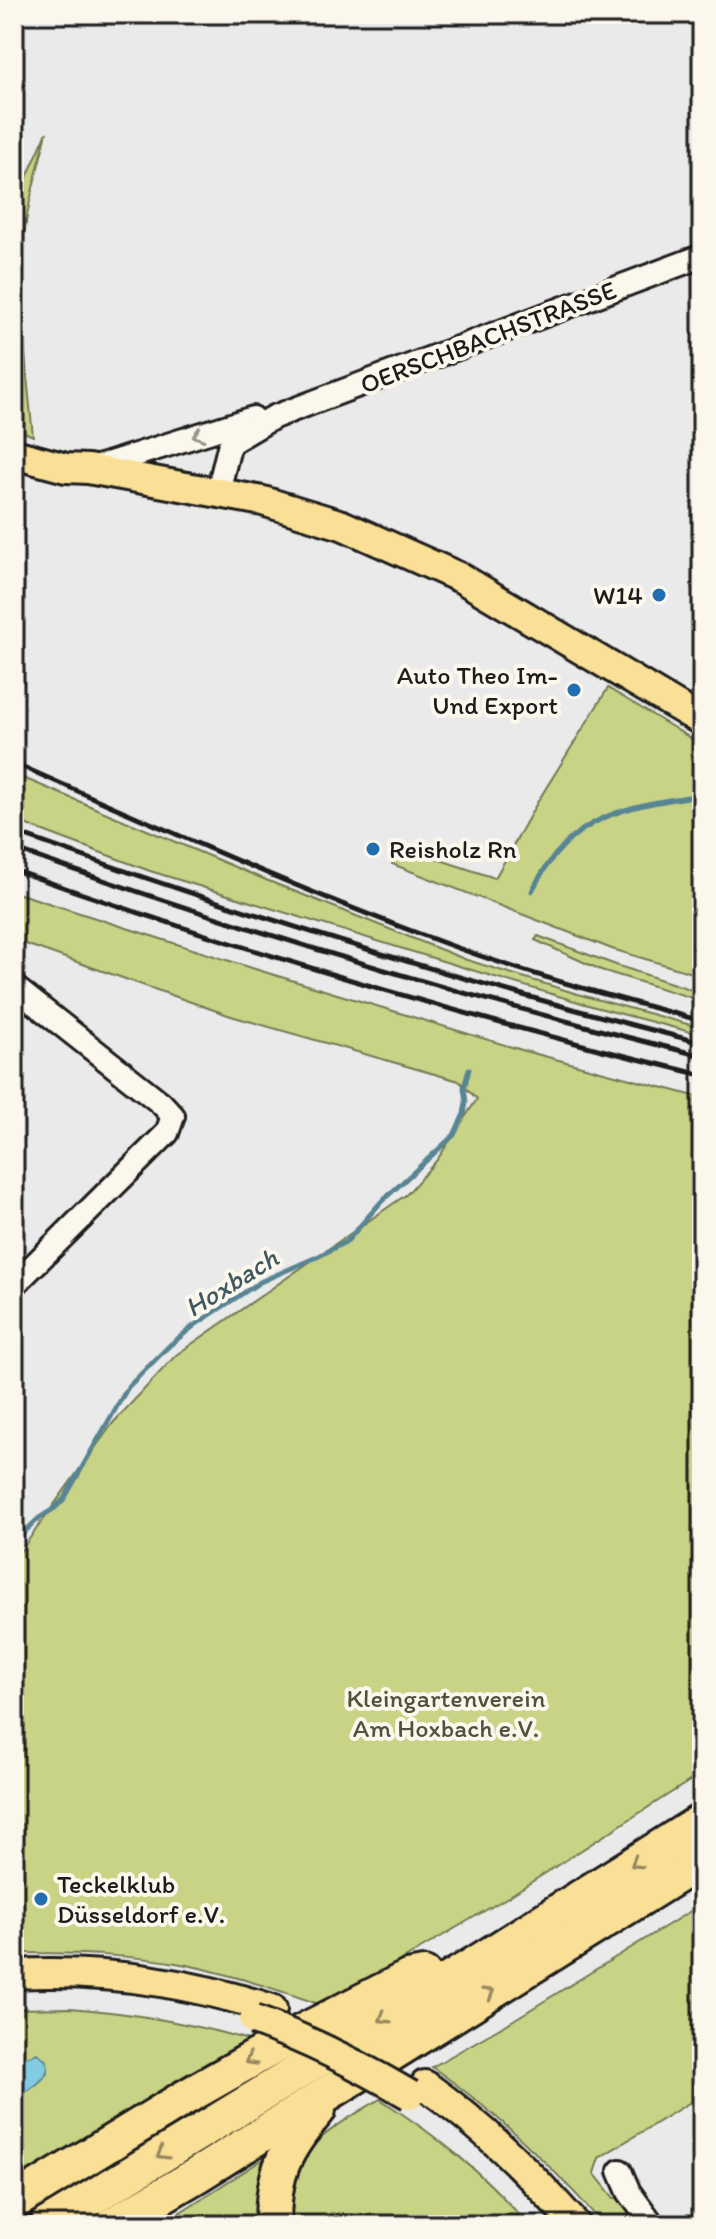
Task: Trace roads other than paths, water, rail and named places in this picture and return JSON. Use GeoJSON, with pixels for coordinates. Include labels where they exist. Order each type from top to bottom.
{"type":"FeatureCollection","features":[{"type":"Feature","properties":{"kind":"highway"},"geometry":{"type":"LineString","coordinates":[[47,2225],[475,1964],[702,1821]]}},
{"type":"Feature","properties":{"kind":"highway"},"geometry":{"type":"LineString","coordinates":[[112,2225],[702,1860]]}},
{"type":"Feature","properties":{"kind":"highway"},"geometry":{"type":"LineString","coordinates":[[14,2202],[286,2040],[408,1978],[475,1964]]}},
{"type":"Feature","properties":{"kind":"highway"},"geometry":{"type":"LineString","coordinates":[[273,2225],[274,2195],[285,2155],[296,2136],[342,2085]]}},
{"type":"Feature","properties":{"kind":"main road","name":"OERSCHBACHSTRASSE"},"geometry":{"type":"LineString","coordinates":[[14,454],[66,468],[88,469],[263,501],[342,525],[461,578],[702,721]]}},
{"type":"Feature","properties":{"kind":"main road"},"geometry":{"type":"LineString","coordinates":[[14,1974],[93,1973],[150,1980],[204,1989],[263,2014],[307,2040],[417,2090],[495,2139],[576,2225]]}},
{"type":"Feature","properties":{"kind":"main road"},"geometry":{"type":"LineString","coordinates":[[14,1989],[140,1994],[263,2014]]}},
{"type":"Feature","properties":{"kind":"main road"},"geometry":{"type":"LineString","coordinates":[[417,2090],[486,2153],[552,2225]]}},
{"type":"Feature","properties":{"kind":"street","name":"OERSCHBACHSTRASSE"},"geometry":{"type":"LineString","coordinates":[[218,492],[233,441],[274,417],[702,256]]}},
{"type":"Feature","properties":{"kind":"street","name":"OERSCHBACHSTRASSE"},"geometry":{"type":"LineString","coordinates":[[88,469],[251,418],[274,417]]}},
{"type":"Feature","properties":{"kind":"street"},"geometry":{"type":"LineString","coordinates":[[14,987],[161,1103],[173,1116],[167,1133],[14,1285]]}},
{"type":"Feature","properties":{"kind":"street"},"geometry":{"type":"LineString","coordinates":[[620,2171],[629,2192],[653,2225]]}},
{"type":"Feature","properties":{"kind":"water"},"geometry":{"type":"Polygon","coordinates":[[[37,2053],[45,2059],[47,2073],[36,2085],[14,2099],[14,2061],[37,2053]]]}},
{"type":"Feature","properties":{"kind":"waterway","name":"Hoxbach"},"geometry":{"type":"LineString","coordinates":[[532,891],[564,845],[582,830],[624,810],[702,795]]}},
{"type":"Feature","properties":{"kind":"waterway","name":"Hoxbach"},"geometry":{"type":"LineString","coordinates":[[14,1542],[64,1499],[128,1387],[170,1345],[260,1282],[347,1241],[381,1202],[454,1135],[464,1114],[464,1088],[469,1069]]}},
{"type":"Feature","properties":{"kind":"railway"},"geometry":{"type":"LineString","coordinates":[[14,763],[240,862],[411,931],[526,971],[702,1021]]}},
{"type":"Feature","properties":{"kind":"railway"},"geometry":{"type":"LineString","coordinates":[[14,832],[355,946],[528,997],[702,1043]]}},
{"type":"Feature","properties":{"kind":"railway"},"geometry":{"type":"LineString","coordinates":[[14,849],[356,961],[528,1011],[702,1056]]}},
{"type":"Feature","properties":{"kind":"railway"},"geometry":{"type":"LineString","coordinates":[[14,870],[356,982],[528,1031],[702,1075]]}},
{"type":"Feature","properties":{"kind":"place","name":"W14"},"geometry":{"type":"Point","coordinates":[659,595]}},
{"type":"Feature","properties":{"kind":"place","name":"Auto Theo Im- Und Export"},"geometry":{"type":"Point","coordinates":[574,690]}},
{"type":"Feature","properties":{"kind":"place","name":"Reisholz Rn"},"geometry":{"type":"Point","coordinates":[373,849]}},
{"type":"Feature","properties":{"kind":"place","name":"Teckelklub Düsseldorf e.V."},"geometry":{"type":"Point","coordinates":[41,1899]}},
{"type":"Feature","properties":{"kind":"park label","name":"Kleingartenverein Am Hoxbach e.V."},"geometry":{"type":"Point","coordinates":[446,1713]}}]}
